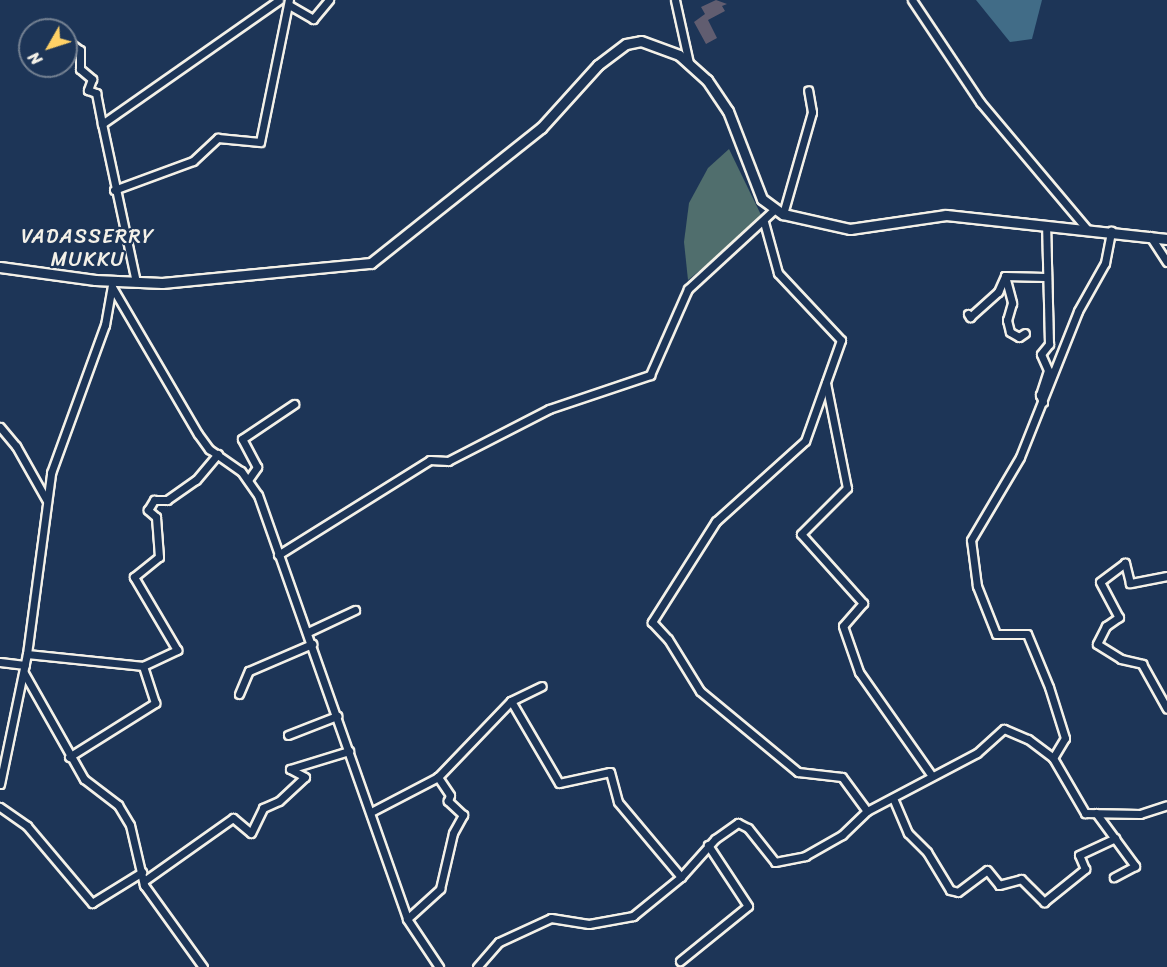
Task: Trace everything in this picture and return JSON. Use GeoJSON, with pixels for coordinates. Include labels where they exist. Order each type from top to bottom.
{"type":"FeatureCollection","features":[{"type":"Feature","properties":{"kind":"main road"},"geometry":{"type":"LineString","coordinates":[[0,267],[112,285],[136,282],[190,282],[371,263],[542,128],[584,78],[616,51],[626,44],[647,42],[689,63],[728,111],[747,170],[779,212],[850,230],[929,215],[1111,231],[1167,239]]}},
{"type":"Feature","properties":{"kind":"street"},"geometry":{"type":"LineString","coordinates":[[102,124],[279,0]]}},
{"type":"Feature","properties":{"kind":"street"},"geometry":{"type":"LineString","coordinates":[[114,190],[193,161],[218,138],[260,142],[289,2],[313,19],[329,0]]}},
{"type":"Feature","properties":{"kind":"street"},"geometry":{"type":"LineString","coordinates":[[675,0],[689,63]]}},
{"type":"Feature","properties":{"kind":"street"},"geometry":{"type":"LineString","coordinates":[[912,0],[980,102],[1087,229]]}},
{"type":"Feature","properties":{"kind":"street"},"geometry":{"type":"LineString","coordinates":[[78,49],[80,50],[80,69],[92,79],[88,90],[96,93],[114,190],[136,282]]}},
{"type":"Feature","properties":{"kind":"street"},"geometry":{"type":"LineString","coordinates":[[278,555],[430,460],[448,462],[549,409],[650,375],[688,289],[764,222],[779,212],[812,112],[808,90]]}},
{"type":"Feature","properties":{"kind":"street"},"geometry":{"type":"LineString","coordinates":[[764,222],[778,273],[841,340],[805,441],[716,521],[652,622],[668,639],[700,692],[798,772],[842,777],[867,811]]}},
{"type":"Feature","properties":{"kind":"street"},"geometry":{"type":"LineString","coordinates":[[1043,402],[1040,395],[1048,370],[1041,354],[1049,344],[1045,277],[1046,225]]}},
{"type":"Feature","properties":{"kind":"street"},"geometry":{"type":"LineString","coordinates":[[1053,758],[1065,738],[1049,687],[1027,634],[996,634],[977,586],[970,540],[1020,457],[1078,310],[1105,263],[1111,231]]}},
{"type":"Feature","properties":{"kind":"street"},"geometry":{"type":"LineString","coordinates":[[1150,237],[1167,262]]}},
{"type":"Feature","properties":{"kind":"street"},"geometry":{"type":"LineString","coordinates":[[1005,276],[1045,277]]}},
{"type":"Feature","properties":{"kind":"street"},"geometry":{"type":"LineString","coordinates":[[968,314],[970,317],[998,292],[1005,276]]}},
{"type":"Feature","properties":{"kind":"street"},"geometry":{"type":"LineString","coordinates":[[1005,276],[1012,303],[1007,320],[1010,333],[1019,337],[1025,333]]}},
{"type":"Feature","properties":{"kind":"street"},"geometry":{"type":"LineString","coordinates":[[112,285],[198,434],[248,480],[308,632],[407,920],[439,967]]}},
{"type":"Feature","properties":{"kind":"street"},"geometry":{"type":"LineString","coordinates":[[0,784],[24,673],[51,473],[105,325],[112,285]]}},
{"type":"Feature","properties":{"kind":"street"},"geometry":{"type":"LineString","coordinates":[[826,382],[847,488],[801,534],[863,603],[843,626],[859,672],[933,776]]}},
{"type":"Feature","properties":{"kind":"street"},"geometry":{"type":"LineString","coordinates":[[248,480],[257,467],[242,439],[294,404]]}},
{"type":"Feature","properties":{"kind":"street"},"geometry":{"type":"LineString","coordinates":[[0,427],[16,446],[47,501]]}},
{"type":"Feature","properties":{"kind":"street"},"geometry":{"type":"LineString","coordinates":[[27,654],[142,666],[177,650],[134,577],[159,557],[156,518],[148,510],[154,500],[168,500],[196,480],[218,454]]}},
{"type":"Feature","properties":{"kind":"street"},"geometry":{"type":"LineString","coordinates":[[1167,576],[1130,583],[1125,564],[1100,582],[1119,617],[1106,626],[1097,644],[1121,659],[1142,664],[1167,709]]}},
{"type":"Feature","properties":{"kind":"street"},"geometry":{"type":"LineString","coordinates":[[308,632],[355,610]]}},
{"type":"Feature","properties":{"kind":"street"},"geometry":{"type":"LineString","coordinates":[[239,694],[249,671],[312,644]]}},
{"type":"Feature","properties":{"kind":"street"},"geometry":{"type":"LineString","coordinates":[[0,662],[25,665]]}},
{"type":"Feature","properties":{"kind":"street"},"geometry":{"type":"LineString","coordinates":[[69,757],[155,703],[142,666]]}},
{"type":"Feature","properties":{"kind":"street"},"geometry":{"type":"LineString","coordinates":[[24,673],[69,757],[84,779],[118,806],[130,825],[144,881],[202,967]]}},
{"type":"Feature","properties":{"kind":"street"},"geometry":{"type":"LineString","coordinates":[[371,812],[438,777],[511,701],[542,686]]}},
{"type":"Feature","properties":{"kind":"street"},"geometry":{"type":"LineString","coordinates":[[511,701],[560,783],[610,772],[618,802],[681,877]]}},
{"type":"Feature","properties":{"kind":"street"},"geometry":{"type":"LineString","coordinates":[[288,735],[337,716]]}},
{"type":"Feature","properties":{"kind":"street"},"geometry":{"type":"LineString","coordinates":[[477,967],[499,942],[530,925],[551,918],[589,924],[633,916],[681,877],[708,845],[738,823],[781,864],[842,835],[867,811],[977,753],[1004,729],[1028,739],[1053,758],[1085,813],[1140,814],[1167,804]]}},
{"type":"Feature","properties":{"kind":"street"},"geometry":{"type":"LineString","coordinates":[[144,881],[233,818],[251,833],[263,808],[279,801],[305,777],[290,769],[350,751]]}},
{"type":"Feature","properties":{"kind":"street"},"geometry":{"type":"LineString","coordinates":[[407,920],[440,889],[453,834],[463,815],[447,801],[450,795],[438,777]]}},
{"type":"Feature","properties":{"kind":"street"},"geometry":{"type":"LineString","coordinates":[[893,798],[908,834],[927,852],[950,890],[958,892],[987,870],[999,885],[1020,879],[1044,902],[1084,869],[1079,855],[1114,838]]}},
{"type":"Feature","properties":{"kind":"street"},"geometry":{"type":"LineString","coordinates":[[0,807],[27,826],[92,903],[142,872]]}},
{"type":"Feature","properties":{"kind":"street"},"geometry":{"type":"LineString","coordinates":[[1096,813],[1135,866],[1114,877]]}},
{"type":"Feature","properties":{"kind":"street"},"geometry":{"type":"LineString","coordinates":[[680,961],[748,906],[708,845]]}},
{"type":"Feature","properties":{"kind":"green space"},"geometry":{"type":"Polygon","coordinates":[[[729,149],[763,219],[688,280],[684,242],[689,203],[708,168],[729,149]]]}},
{"type":"Feature","properties":{"kind":"water"},"geometry":{"type":"Polygon","coordinates":[[[976,0],[1042,0],[1032,39],[1010,42],[976,0]]]}},
{"type":"Feature","properties":{"kind":"building"},"geometry":{"type":"Polygon","coordinates":[[[716,0],[727,4],[722,6],[725,11],[708,20],[717,38],[706,44],[694,22],[705,14],[701,7],[716,0]]]}},
{"type":"Feature","properties":{"kind":"district","name":"VADASSERRY MUKKU"},"geometry":{"type":"Point","coordinates":[88,248]}}]}
